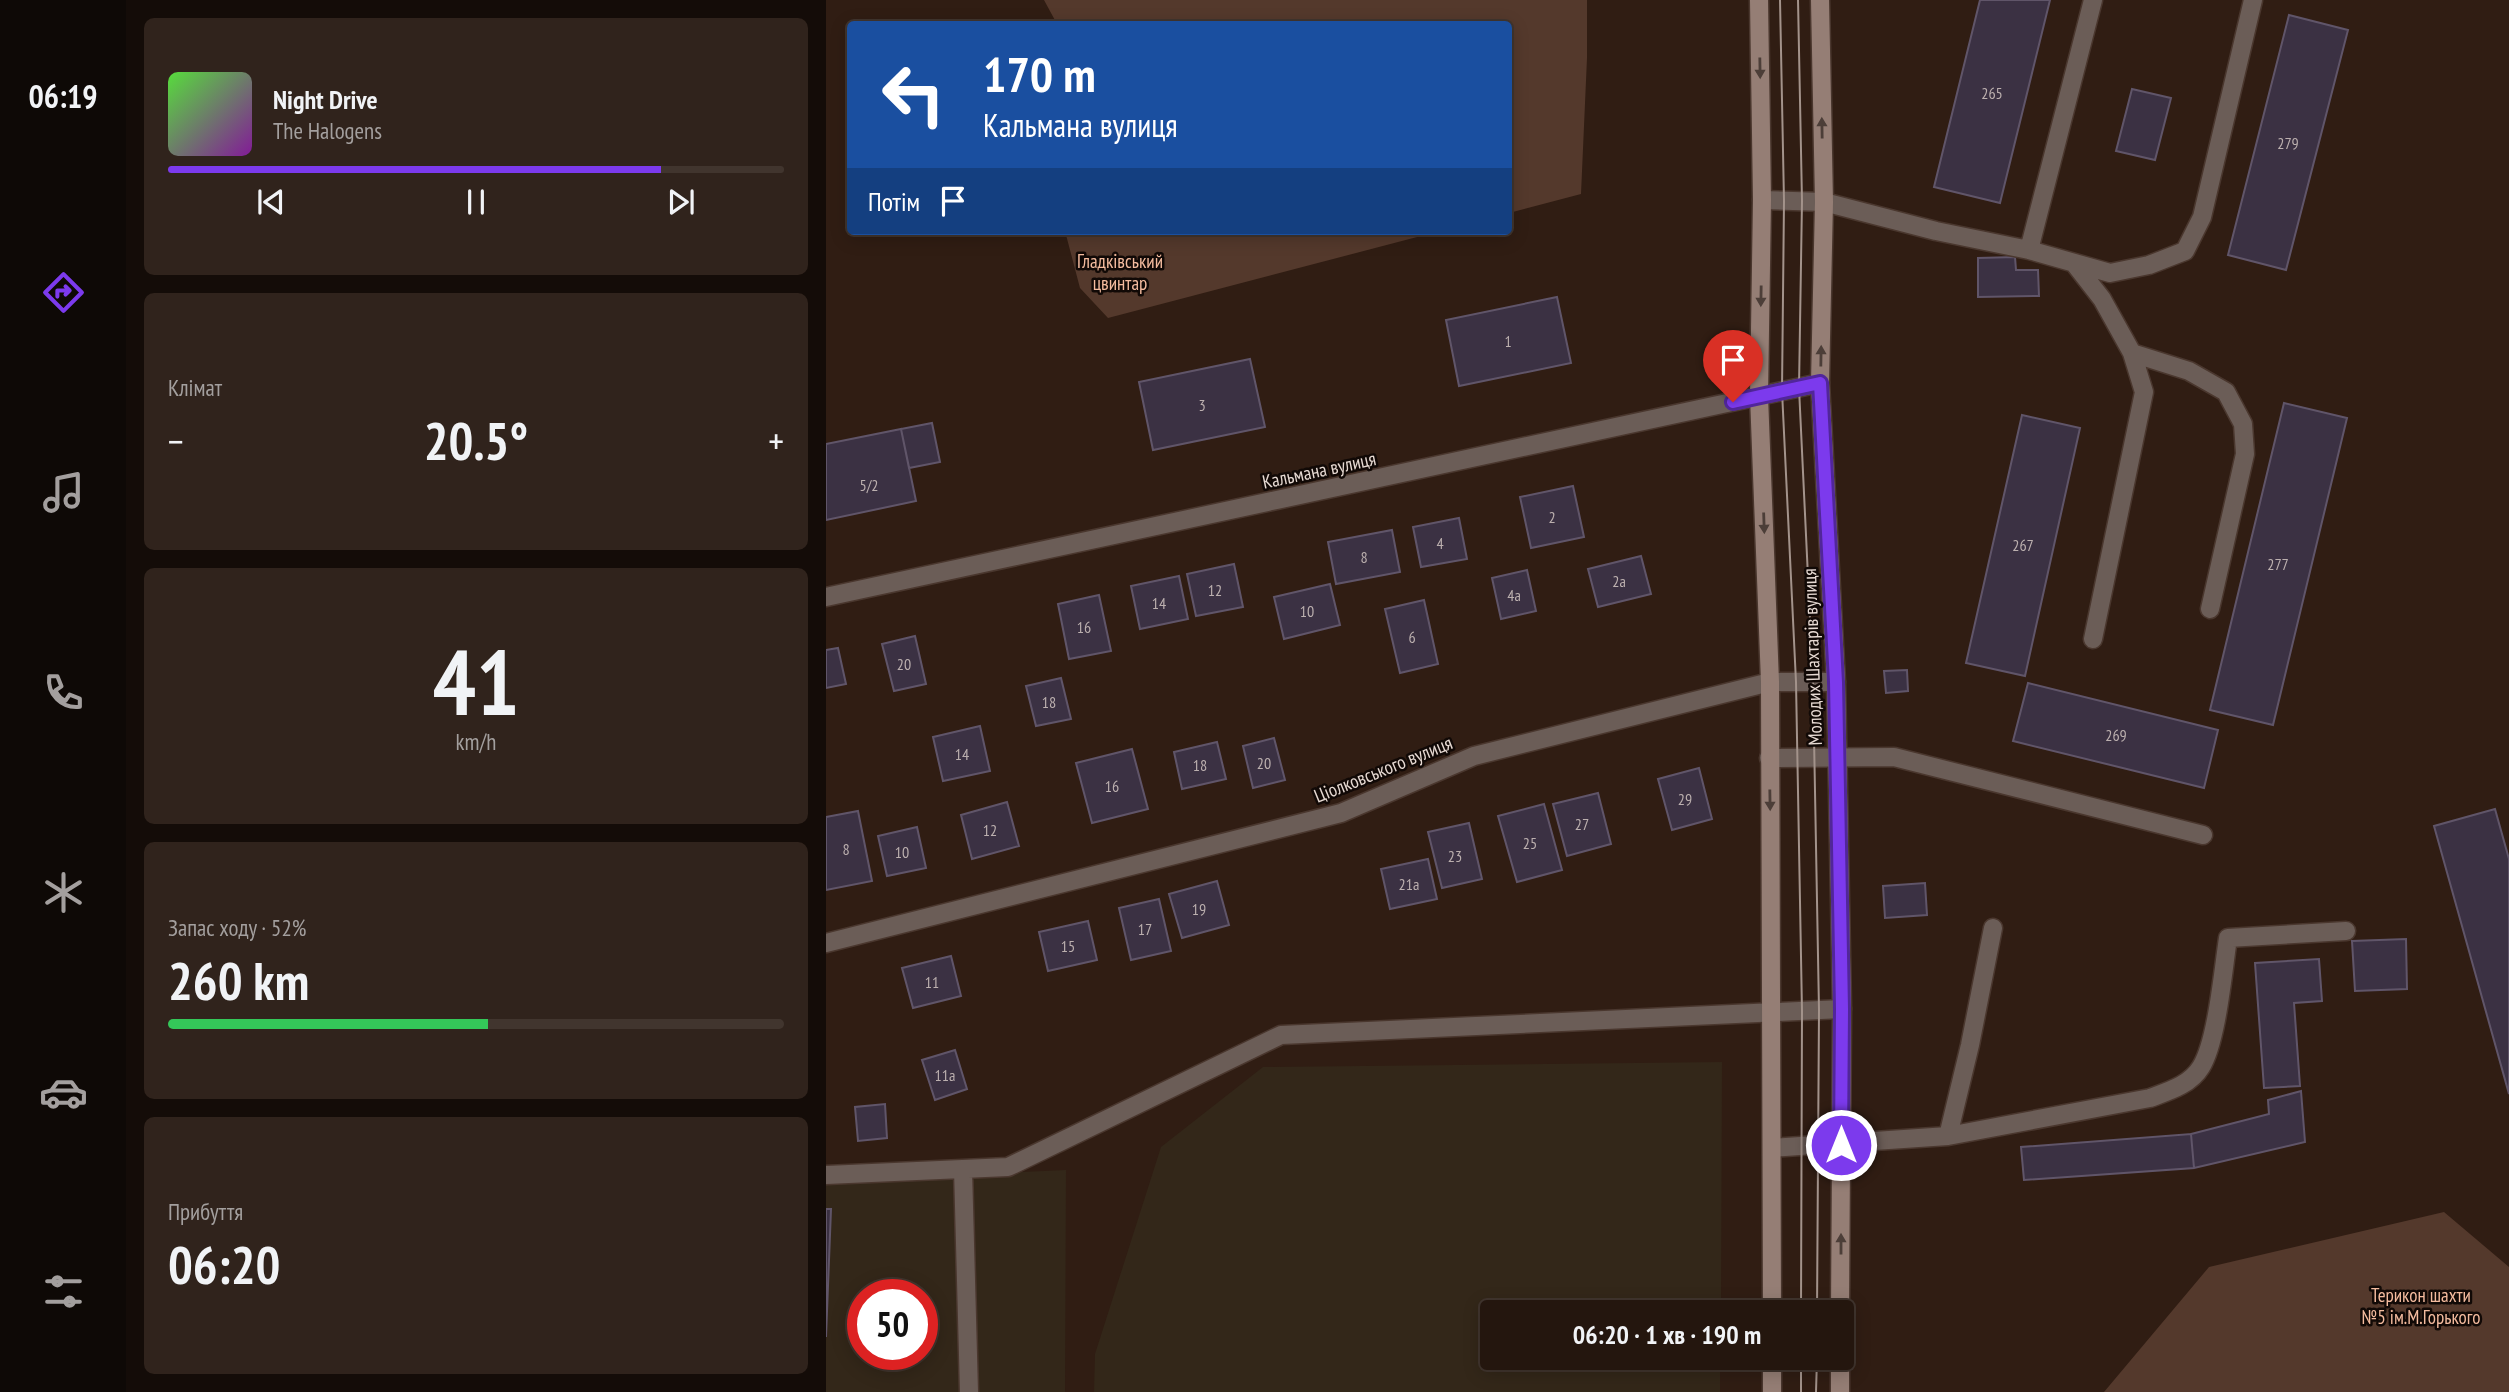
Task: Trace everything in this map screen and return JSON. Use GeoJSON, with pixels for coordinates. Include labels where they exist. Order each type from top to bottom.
{"type":"FeatureCollection","features":[{"type":"Feature","properties":{"kind":"main road"},"geometry":{"type":"LineString","coordinates":[[1759,0],[1762,200],[1759,396],[1770,681],[1772,1300]]}},
{"type":"Feature","properties":{"kind":"main road","name":"Молодих Шахтарів вулиця"},"geometry":{"type":"LineString","coordinates":[[1820,0],[1824,202],[1820,383],[1836,682],[1842,1009],[1840,1300]]}},
{"type":"Feature","properties":{"kind":"main road"},"geometry":{"type":"LineString","coordinates":[[1772,1370],[1772,1392]]}},
{"type":"Feature","properties":{"kind":"main road"},"geometry":{"type":"LineString","coordinates":[[1840,1370],[1840,1392]]}},
{"type":"Feature","properties":{"kind":"street"},"geometry":{"type":"LineString","coordinates":[[2029,250],[2094,0]]}},
{"type":"Feature","properties":{"kind":"street"},"geometry":{"type":"LineString","coordinates":[[1762,200],[1824,202],[1936,232],[2029,250],[2110,273],[2149,265],[2185,251],[2202,217],[2253,0]]}},
{"type":"Feature","properties":{"kind":"street"},"geometry":{"type":"LineString","coordinates":[[2074,263],[2102,299],[2132,353],[2144,393],[2092,639]]}},
{"type":"Feature","properties":{"kind":"street"},"geometry":{"type":"LineString","coordinates":[[2132,353],[2189,371],[2226,392],[2244,424],[2245,454],[2210,609]]}},
{"type":"Feature","properties":{"kind":"street","name":"Кальмана вулиця"},"geometry":{"type":"LineString","coordinates":[[826,597],[1820,383]]}},
{"type":"Feature","properties":{"kind":"street","name":"Ціолковського вулиця"},"geometry":{"type":"LineString","coordinates":[[826,943],[1341,813],[1474,756],[1770,681],[1836,682]]}},
{"type":"Feature","properties":{"kind":"street"},"geometry":{"type":"LineString","coordinates":[[1769,758],[1894,757],[2203,835]]}},
{"type":"Feature","properties":{"kind":"street"},"geometry":{"type":"LineString","coordinates":[[1948,1136],[1970,1045],[1993,928]]}},
{"type":"Feature","properties":{"kind":"street"},"geometry":{"type":"LineString","coordinates":[[1772,1148],[1948,1136],[2150,1098],[2178,1088],[2201,1068],[2212,1037],[2228,938],[2346,931]]}},
{"type":"Feature","properties":{"kind":"street"},"geometry":{"type":"LineString","coordinates":[[826,1175],[1008,1167],[1281,1035],[1842,1009]]}},
{"type":"Feature","properties":{"kind":"street"},"geometry":{"type":"LineString","coordinates":[[963,1169],[969,1392]]}},
{"type":"Feature","properties":{"kind":"shaded area"},"geometry":{"type":"Polygon","coordinates":[[[1722,1062],[1721,1300],[1480,1300],[1480,1370],[1720,1370],[1720,1392],[1094,1392],[1095,1354],[1161,1147],[1263,1067],[1722,1062]]]}},
{"type":"Feature","properties":{"kind":"shaded area"},"geometry":{"type":"Polygon","coordinates":[[[1066,1170],[1065,1392],[826,1392],[826,1181],[1066,1170]]]}},
{"type":"Feature","properties":{"kind":"green space"},"geometry":{"type":"Polygon","coordinates":[[[1044,0],[1587,0],[1581,194],[1512,212],[1512,21],[1055,21],[1044,0]]]}},
{"type":"Feature","properties":{"kind":"green space","name":"Гладківський цвинтар"},"geometry":{"type":"Polygon","coordinates":[[[1066,235],[1425,235],[1108,318],[1080,288],[1066,235]]]}},
{"type":"Feature","properties":{"kind":"green space","name":"Терикон шахти №5 ім.М.Горького"},"geometry":{"type":"Polygon","coordinates":[[[2444,1212],[2509,1267],[2509,1392],[2104,1392],[2209,1267],[2444,1212]]]}},
{"type":"Feature","properties":{"kind":"building"},"geometry":{"type":"Polygon","coordinates":[[[1980,0],[2050,0],[2000,203],[1934,187],[1980,0]]]}},
{"type":"Feature","properties":{"kind":"building"},"geometry":{"type":"Polygon","coordinates":[[[2289,15],[2348,30],[2286,270],[2228,255],[2289,15]]]}},
{"type":"Feature","properties":{"kind":"building"},"geometry":{"type":"Polygon","coordinates":[[[2132,89],[2171,98],[2155,160],[2116,151],[2132,89]]]}},
{"type":"Feature","properties":{"kind":"building"},"geometry":{"type":"Polygon","coordinates":[[[2015,257],[2016,270],[2038,270],[2039,296],[1978,297],[1978,258],[2015,257]]]}},
{"type":"Feature","properties":{"kind":"building"},"geometry":{"type":"Polygon","coordinates":[[[1557,297],[1571,363],[1459,386],[1446,320],[1557,297]]]}},
{"type":"Feature","properties":{"kind":"building"},"geometry":{"type":"Polygon","coordinates":[[[1250,359],[1265,427],[1153,450],[1139,382],[1250,359]]]}},
{"type":"Feature","properties":{"kind":"building"},"geometry":{"type":"Polygon","coordinates":[[[2284,403],[2347,418],[2273,725],[2210,710],[2284,403]]]}},
{"type":"Feature","properties":{"kind":"building"},"geometry":{"type":"Polygon","coordinates":[[[2022,415],[2080,428],[2025,676],[1966,663],[2022,415]]]}},
{"type":"Feature","properties":{"kind":"building"},"geometry":{"type":"Polygon","coordinates":[[[932,423],[940,462],[909,468],[901,429],[932,423]]]}},
{"type":"Feature","properties":{"kind":"building"},"geometry":{"type":"Polygon","coordinates":[[[901,429],[916,501],[826,520],[826,444],[901,429]]]}},
{"type":"Feature","properties":{"kind":"building"},"geometry":{"type":"Polygon","coordinates":[[[1573,486],[1584,537],[1531,548],[1520,497],[1573,486]]]}},
{"type":"Feature","properties":{"kind":"building"},"geometry":{"type":"Polygon","coordinates":[[[1459,518],[1467,559],[1421,567],[1413,527],[1459,518]]]}},
{"type":"Feature","properties":{"kind":"building"},"geometry":{"type":"Polygon","coordinates":[[[1392,530],[1400,572],[1336,584],[1328,542],[1392,530]]]}},
{"type":"Feature","properties":{"kind":"building"},"geometry":{"type":"Polygon","coordinates":[[[1641,556],[1651,594],[1598,607],[1588,569],[1641,556]]]}},
{"type":"Feature","properties":{"kind":"building"},"geometry":{"type":"Polygon","coordinates":[[[1234,564],[1243,607],[1196,616],[1187,574],[1234,564]]]}},
{"type":"Feature","properties":{"kind":"building"},"geometry":{"type":"Polygon","coordinates":[[[1527,570],[1536,611],[1501,619],[1492,578],[1527,570]]]}},
{"type":"Feature","properties":{"kind":"building"},"geometry":{"type":"Polygon","coordinates":[[[1179,576],[1188,619],[1140,629],[1131,586],[1179,576]]]}},
{"type":"Feature","properties":{"kind":"building"},"geometry":{"type":"Polygon","coordinates":[[[1330,584],[1340,625],[1284,639],[1274,597],[1330,584]]]}},
{"type":"Feature","properties":{"kind":"building"},"geometry":{"type":"Polygon","coordinates":[[[1099,595],[1111,651],[1069,659],[1058,604],[1099,595]]]}},
{"type":"Feature","properties":{"kind":"building"},"geometry":{"type":"Polygon","coordinates":[[[1424,600],[1438,664],[1400,673],[1385,609],[1424,600]]]}},
{"type":"Feature","properties":{"kind":"building"},"geometry":{"type":"Polygon","coordinates":[[[915,636],[926,684],[894,691],[882,644],[915,636]]]}},
{"type":"Feature","properties":{"kind":"building"},"geometry":{"type":"Polygon","coordinates":[[[838,648],[846,684],[826,688],[826,650],[838,648]]]}},
{"type":"Feature","properties":{"kind":"building"},"geometry":{"type":"Polygon","coordinates":[[[1907,670],[1908,691],[1886,693],[1884,671],[1907,670]]]}},
{"type":"Feature","properties":{"kind":"building"},"geometry":{"type":"Polygon","coordinates":[[[1061,678],[1071,719],[1036,726],[1026,686],[1061,678]]]}},
{"type":"Feature","properties":{"kind":"building"},"geometry":{"type":"Polygon","coordinates":[[[2028,683],[2218,730],[2204,788],[2013,741],[2028,683]]]}},
{"type":"Feature","properties":{"kind":"building"},"geometry":{"type":"Polygon","coordinates":[[[980,726],[990,771],[943,781],[933,737],[980,726]]]}},
{"type":"Feature","properties":{"kind":"building"},"geometry":{"type":"Polygon","coordinates":[[[1274,738],[1285,780],[1253,788],[1243,746],[1274,738]]]}},
{"type":"Feature","properties":{"kind":"building"},"geometry":{"type":"Polygon","coordinates":[[[1217,742],[1226,779],[1182,789],[1174,752],[1217,742]]]}},
{"type":"Feature","properties":{"kind":"building"},"geometry":{"type":"Polygon","coordinates":[[[1132,749],[1148,809],[1092,823],[1076,763],[1132,749]]]}},
{"type":"Feature","properties":{"kind":"building"},"geometry":{"type":"Polygon","coordinates":[[[1699,768],[1712,819],[1672,830],[1658,779],[1699,768]]]}},
{"type":"Feature","properties":{"kind":"building"},"geometry":{"type":"Polygon","coordinates":[[[1598,793],[1611,844],[1567,856],[1553,804],[1598,793]]]}},
{"type":"Feature","properties":{"kind":"building"},"geometry":{"type":"Polygon","coordinates":[[[1007,802],[1019,846],[972,859],[961,815],[1007,802]]]}},
{"type":"Feature","properties":{"kind":"building"},"geometry":{"type":"Polygon","coordinates":[[[1544,804],[1562,870],[1517,882],[1498,816],[1544,804]]]}},
{"type":"Feature","properties":{"kind":"building"},"geometry":{"type":"Polygon","coordinates":[[[2495,809],[2509,859],[2509,1094],[2434,826],[2495,809]]]}},
{"type":"Feature","properties":{"kind":"building"},"geometry":{"type":"Polygon","coordinates":[[[858,811],[872,881],[826,890],[826,817],[858,811]]]}},
{"type":"Feature","properties":{"kind":"building"},"geometry":{"type":"Polygon","coordinates":[[[1469,823],[1482,879],[1442,888],[1428,832],[1469,823]]]}},
{"type":"Feature","properties":{"kind":"building"},"geometry":{"type":"Polygon","coordinates":[[[917,827],[926,868],[887,876],[878,836],[917,827]]]}},
{"type":"Feature","properties":{"kind":"building"},"geometry":{"type":"Polygon","coordinates":[[[1428,859],[1437,899],[1390,909],[1381,869],[1428,859]]]}},
{"type":"Feature","properties":{"kind":"building"},"geometry":{"type":"Polygon","coordinates":[[[1217,881],[1229,925],[1182,938],[1169,894],[1217,881]]]}},
{"type":"Feature","properties":{"kind":"building"},"geometry":{"type":"Polygon","coordinates":[[[1925,883],[1927,915],[1885,918],[1883,886],[1925,883]]]}},
{"type":"Feature","properties":{"kind":"building"},"geometry":{"type":"Polygon","coordinates":[[[1159,899],[1171,951],[1131,960],[1119,908],[1159,899]]]}},
{"type":"Feature","properties":{"kind":"building"},"geometry":{"type":"Polygon","coordinates":[[[1088,921],[1097,960],[1048,971],[1039,932],[1088,921]]]}},
{"type":"Feature","properties":{"kind":"building"},"geometry":{"type":"Polygon","coordinates":[[[2406,939],[2407,989],[2355,991],[2352,941],[2406,939]]]}},
{"type":"Feature","properties":{"kind":"building"},"geometry":{"type":"Polygon","coordinates":[[[951,956],[961,996],[913,1008],[902,968],[951,956]]]}},
{"type":"Feature","properties":{"kind":"building"},"geometry":{"type":"Polygon","coordinates":[[[2319,959],[2322,1001],[2294,1003],[2300,1086],[2264,1088],[2255,963],[2319,959]]]}},
{"type":"Feature","properties":{"kind":"building"},"geometry":{"type":"Polygon","coordinates":[[[955,1050],[967,1089],[935,1100],[922,1060],[955,1050]]]}},
{"type":"Feature","properties":{"kind":"building"},"geometry":{"type":"Polygon","coordinates":[[[2301,1091],[2305,1142],[2194,1168],[2191,1134],[2269,1114],[2268,1100],[2301,1091]]]}},
{"type":"Feature","properties":{"kind":"building"},"geometry":{"type":"Polygon","coordinates":[[[885,1104],[887,1138],[858,1141],[855,1107],[885,1104]]]}},
{"type":"Feature","properties":{"kind":"building"},"geometry":{"type":"Polygon","coordinates":[[[2191,1134],[2194,1168],[2024,1180],[2021,1147],[2191,1134]]]}},
{"type":"Feature","properties":{"kind":"building"},"geometry":{"type":"Polygon","coordinates":[[[826,1209],[831,1209],[826,1337],[826,1209]]]}},
{"type":"Feature","properties":{"kind":"tram line"},"geometry":{"type":"LineString","coordinates":[[1780,0],[1784,201],[1782,391],[1796,682],[1802,1011],[1801,1300]]}},
{"type":"Feature","properties":{"kind":"tram line"},"geometry":{"type":"LineString","coordinates":[[1798,0],[1802,201],[1799,388],[1813,682],[1819,1010],[1817,1300]]}},
{"type":"Feature","properties":{"kind":"tram line"},"geometry":{"type":"LineString","coordinates":[[1801,1370],[1801,1392]]}},
{"type":"Feature","properties":{"kind":"tram line"},"geometry":{"type":"LineString","coordinates":[[1816,1392],[1817,1370]]}},
{"type":"Feature","properties":{"kind":"route"},"geometry":{"type":"LineString","coordinates":[[1733,402],[1820,383],[1836,682],[1842,1009],[1841,1145]]}}]}
